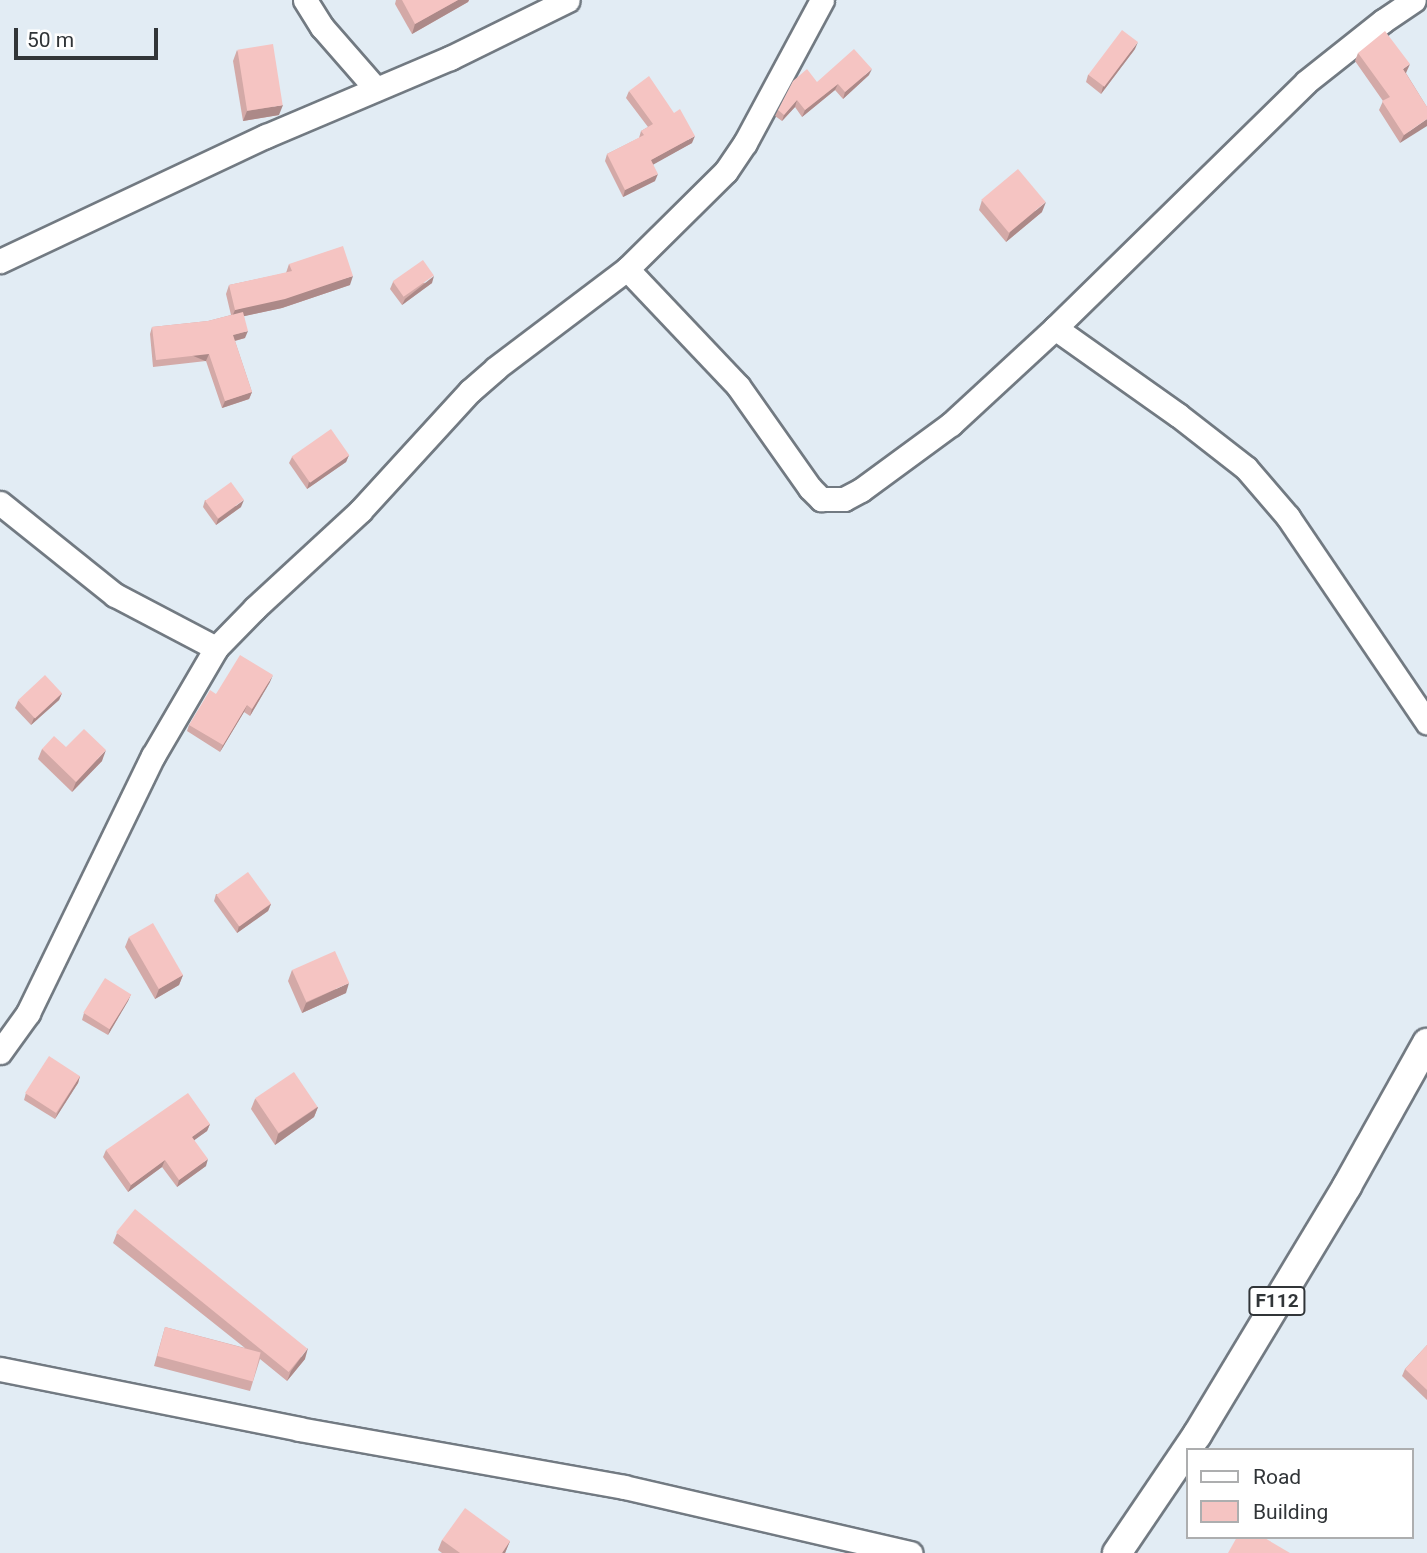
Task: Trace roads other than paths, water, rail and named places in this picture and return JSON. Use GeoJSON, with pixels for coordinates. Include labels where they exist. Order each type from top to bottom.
{"type":"FeatureCollection","features":[{"type":"Feature","properties":{"kind":"main road","name":"F112"},"geometry":{"type":"LineString","coordinates":[[1187,1448],[1347,1186],[1427,1043]]}},
{"type":"Feature","properties":{"kind":"main road","name":"F112"},"geometry":{"type":"LineString","coordinates":[[1117,1553],[1186,1450]]}},
{"type":"Feature","properties":{"kind":"street"},"geometry":{"type":"LineString","coordinates":[[304,0],[322,27],[376,89]]}},
{"type":"Feature","properties":{"kind":"street"},"geometry":{"type":"LineString","coordinates":[[0,261],[267,136],[450,58],[568,0]]}},
{"type":"Feature","properties":{"kind":"street"},"geometry":{"type":"LineString","coordinates":[[0,1052],[28,1013],[153,756],[216,648],[255,607],[360,511],[479,383],[626,270],[726,171],[745,143],[822,0]]}},
{"type":"Feature","properties":{"kind":"street"},"geometry":{"type":"LineString","coordinates":[[626,270],[738,386],[810,488],[821,499],[832,501],[861,490],[951,424],[1055,328],[1306,82],[1414,0]]}},
{"type":"Feature","properties":{"kind":"street"},"geometry":{"type":"LineString","coordinates":[[1055,328],[1178,415],[1246,468],[1288,517],[1427,722]]}},
{"type":"Feature","properties":{"kind":"street"},"geometry":{"type":"LineString","coordinates":[[0,503],[115,595],[216,648]]}},
{"type":"Feature","properties":{"kind":"street"},"geometry":{"type":"LineString","coordinates":[[0,1368],[312,1432],[624,1487],[911,1553]]}}]}
